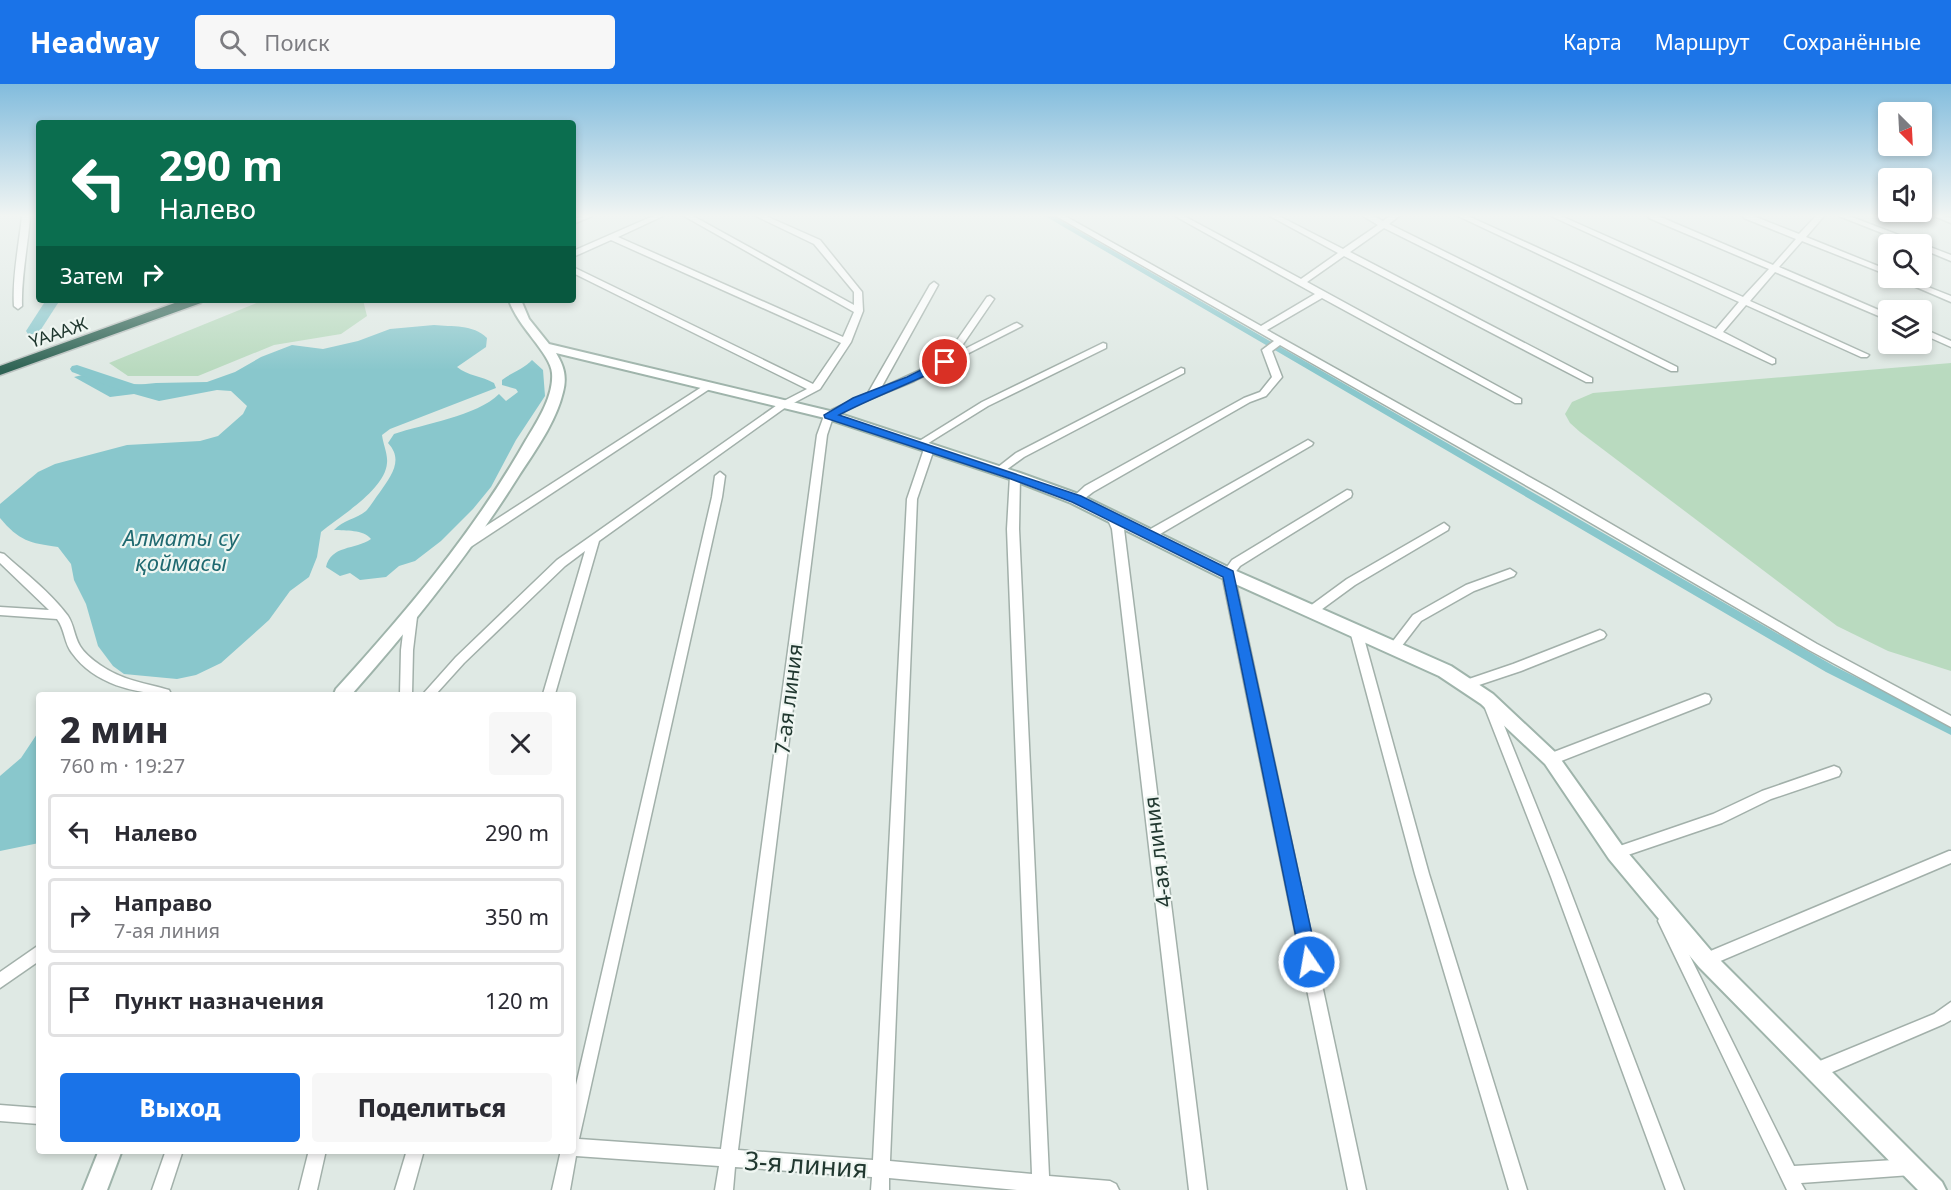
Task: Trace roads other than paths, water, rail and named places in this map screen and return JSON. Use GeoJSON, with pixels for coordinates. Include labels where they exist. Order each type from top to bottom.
{"type":"FeatureCollection","features":[{"type":"Feature","properties":{"kind":"highway","name":"ҮАААЖ"},"geometry":{"type":"LineString","coordinates":[[0,371],[162,303]]}},
{"type":"Feature","properties":{"kind":"highway","name":"ҮАААЖ"},"geometry":{"type":"LineString","coordinates":[[0,362],[187,303]]}},
{"type":"Feature","properties":{"kind":"street"},"geometry":{"type":"LineString","coordinates":[[18,306],[17,286],[21,268]]}},
{"type":"Feature","properties":{"kind":"street"},"geometry":{"type":"LineString","coordinates":[[680,268],[846,342]]}},
{"type":"Feature","properties":{"kind":"street"},"geometry":{"type":"LineString","coordinates":[[781,268],[859,311]]}},
{"type":"Feature","properties":{"kind":"street"},"geometry":{"type":"LineString","coordinates":[[431,692],[460,660],[561,563],[783,405],[815,389],[846,342],[859,311],[858,292],[838,268]]}},
{"type":"Feature","properties":{"kind":"street"},"geometry":{"type":"LineString","coordinates":[[1151,268],[1260,330],[1274,345],[1951,722]]}},
{"type":"Feature","properties":{"kind":"street"},"geometry":{"type":"LineString","coordinates":[[1273,268],[1518,401]]}},
{"type":"Feature","properties":{"kind":"street"},"geometry":{"type":"LineString","coordinates":[[1301,283],[1322,268]]}},
{"type":"Feature","properties":{"kind":"street"},"geometry":{"type":"LineString","coordinates":[[1374,268],[1589,380]]}},
{"type":"Feature","properties":{"kind":"street"},"geometry":{"type":"LineString","coordinates":[[1471,268],[1674,369]]}},
{"type":"Feature","properties":{"kind":"street"},"geometry":{"type":"LineString","coordinates":[[1574,268],[1717,333],[1772,361]]}},
{"type":"Feature","properties":{"kind":"street"},"geometry":{"type":"LineString","coordinates":[[1671,268],[1864,355]]}},
{"type":"Feature","properties":{"kind":"street"},"geometry":{"type":"LineString","coordinates":[[1717,333],[1775,268],[1878,313]]}},
{"type":"Feature","properties":{"kind":"street"},"geometry":{"type":"LineString","coordinates":[[576,271],[815,389]]}},
{"type":"Feature","properties":{"kind":"street"},"geometry":{"type":"LineString","coordinates":[[872,395],[934,285]]}},
{"type":"Feature","properties":{"kind":"street"},"geometry":{"type":"LineString","coordinates":[[1925,288],[1951,298]]}},
{"type":"Feature","properties":{"kind":"street"},"geometry":{"type":"LineString","coordinates":[[1260,330],[1322,294]]}},
{"type":"Feature","properties":{"kind":"street"},"geometry":{"type":"LineString","coordinates":[[945,362],[990,299]]}},
{"type":"Feature","properties":{"kind":"street"},"geometry":{"type":"LineString","coordinates":[[344,692],[411,616],[465,545],[540,431],[559,388],[560,374],[546,347],[518,314],[516,303]]}},
{"type":"Feature","properties":{"kind":"street"},"geometry":{"type":"LineString","coordinates":[[829,415],[911,380],[1017,326]]}},
{"type":"Feature","properties":{"kind":"street"},"geometry":{"type":"LineString","coordinates":[[1932,335],[1951,344]]}},
{"type":"Feature","properties":{"kind":"street"},"geometry":{"type":"LineString","coordinates":[[1076,499],[1089,489],[1247,400],[1263,394],[1277,377],[1274,345]]}},
{"type":"Feature","properties":{"kind":"street"},"geometry":{"type":"LineString","coordinates":[[880,1190],[912,499],[924,447],[985,405],[1103,346]]}},
{"type":"Feature","properties":{"kind":"street"},"geometry":{"type":"LineString","coordinates":[[546,347],[829,415],[1015,476],[1111,515],[1228,574],[1445,671],[1467,684],[1487,699],[1551,759],[1616,853],[1706,960],[1934,1190]]}},
{"type":"Feature","properties":{"kind":"street"},"geometry":{"type":"LineString","coordinates":[[998,471],[1020,455],[1181,371]]}},
{"type":"Feature","properties":{"kind":"street"},"geometry":{"type":"LineString","coordinates":[[465,545],[708,386]]}},
{"type":"Feature","properties":{"kind":"street","name":"7-ая линия"},"geometry":{"type":"LineString","coordinates":[[724,1190],[822,435],[829,415]]}},
{"type":"Feature","properties":{"kind":"street"},"geometry":{"type":"LineString","coordinates":[[1150,534],[1308,443]]}},
{"type":"Feature","properties":{"kind":"street"},"geometry":{"type":"LineString","coordinates":[[576,1121],[720,476]]}},
{"type":"Feature","properties":{"kind":"street"},"geometry":{"type":"LineString","coordinates":[[1015,476],[1013,529],[1041,1187]]}},
{"type":"Feature","properties":{"kind":"street"},"geometry":{"type":"LineString","coordinates":[[1347,494],[1236,563],[1228,574],[1357,1190]]}},
{"type":"Feature","properties":{"kind":"street","name":"4-ая линия"},"geometry":{"type":"LineString","coordinates":[[1111,515],[1118,529],[1198,1190]]}},
{"type":"Feature","properties":{"kind":"street"},"geometry":{"type":"LineString","coordinates":[[1310,612],[1351,582],[1444,527]]}},
{"type":"Feature","properties":{"kind":"street"},"geometry":{"type":"LineString","coordinates":[[550,692],[595,537]]}},
{"type":"Feature","properties":{"kind":"street"},"geometry":{"type":"LineString","coordinates":[[0,557],[60,615],[67,623],[76,650],[99,670],[119,683],[157,692]]}},
{"type":"Feature","properties":{"kind":"street"},"geometry":{"type":"LineString","coordinates":[[1394,648],[1417,618],[1470,588],[1510,573]]}},
{"type":"Feature","properties":{"kind":"street"},"geometry":{"type":"LineString","coordinates":[[0,611],[60,615]]}},
{"type":"Feature","properties":{"kind":"street"},"geometry":{"type":"LineString","coordinates":[[406,692],[411,616]]}},
{"type":"Feature","properties":{"kind":"street"},"geometry":{"type":"LineString","coordinates":[[1356,631],[1422,874],[1518,1190]]}},
{"type":"Feature","properties":{"kind":"street"},"geometry":{"type":"LineString","coordinates":[[1467,684],[1516,669],[1600,635]]}},
{"type":"Feature","properties":{"kind":"street"},"geometry":{"type":"LineString","coordinates":[[1487,699],[1558,878],[1675,1190]]}},
{"type":"Feature","properties":{"kind":"street"},"geometry":{"type":"LineString","coordinates":[[1551,759],[1705,699]]}},
{"type":"Feature","properties":{"kind":"street"},"geometry":{"type":"LineString","coordinates":[[1616,853],[1717,819],[1767,795],[1834,772]]}},
{"type":"Feature","properties":{"kind":"street"},"geometry":{"type":"LineString","coordinates":[[1706,960],[1949,857]]}},
{"type":"Feature","properties":{"kind":"street"},"geometry":{"type":"LineString","coordinates":[[1654,898],[1793,1182],[1911,1167]]}},
{"type":"Feature","properties":{"kind":"street"},"geometry":{"type":"LineString","coordinates":[[0,981],[36,954]]}},
{"type":"Feature","properties":{"kind":"street"},"geometry":{"type":"LineString","coordinates":[[1816,1071],[1939,1019],[1951,1010]]}},
{"type":"Feature","properties":{"kind":"street"},"geometry":{"type":"LineString","coordinates":[[0,1113],[36,1116]]}},
{"type":"Feature","properties":{"kind":"street","name":"3-я линия"},"geometry":{"type":"LineString","coordinates":[[576,1147],[880,1169],[1041,1187],[1110,1190]]}},
{"type":"Feature","properties":{"kind":"street"},"geometry":{"type":"LineString","coordinates":[[95,1190],[109,1154]]}},
{"type":"Feature","properties":{"kind":"street"},"geometry":{"type":"LineString","coordinates":[[161,1190],[174,1154]]}},
{"type":"Feature","properties":{"kind":"street"},"geometry":{"type":"LineString","coordinates":[[308,1190],[317,1154]]}},
{"type":"Feature","properties":{"kind":"street"},"geometry":{"type":"LineString","coordinates":[[404,1190],[415,1154]]}},
{"type":"Feature","properties":{"kind":"street"},"geometry":{"type":"LineString","coordinates":[[561,1190],[568,1154]]}},
{"type":"Feature","properties":{"kind":"water","name":"Алматы су қоймасы"},"geometry":{"type":"Polygon","coordinates":[[[434,325],[469,328],[487,338],[486,347],[457,367],[494,383],[496,388],[390,429],[382,435],[387,463],[379,483],[360,502],[321,532],[317,557],[309,577],[290,591],[269,620],[221,663],[196,675],[177,679],[124,674],[113,666],[98,646],[86,604],[74,580],[71,564],[58,547],[26,540],[13,532],[0,518],[0,504],[38,472],[55,464],[127,445],[200,441],[218,436],[243,414],[247,406],[231,391],[217,390],[159,401],[134,394],[110,397],[74,377],[95,372],[98,381],[115,387],[207,382],[235,372],[261,357],[292,345],[323,349],[358,341],[390,329],[434,325]]]}},
{"type":"Feature","properties":{"kind":"water"},"geometry":{"type":"Polygon","coordinates":[[[532,360],[543,370],[545,396],[516,440],[491,487],[473,509],[441,541],[415,561],[399,566],[386,577],[360,580],[350,573],[340,576],[326,567],[338,551],[371,539],[359,532],[334,530],[366,511],[388,480],[394,468],[395,456],[388,443],[394,434],[464,414],[489,402],[499,394],[506,401],[518,392],[516,389],[502,385],[502,380],[532,360]]]}},
{"type":"Feature","properties":{"kind":"water"},"geometry":{"type":"Polygon","coordinates":[[[36,736],[36,844],[0,851],[0,776],[21,758],[36,736]]]}},
{"type":"Feature","properties":{"kind":"waterway"},"geometry":{"type":"LineString","coordinates":[[1138,268],[1830,669],[1951,730]]}},
{"type":"Feature","properties":{"kind":"waterway"},"geometry":{"type":"LineString","coordinates":[[33,331],[51,303]]}},
{"type":"Feature","properties":{"kind":"waterway"},"geometry":{"type":"LineString","coordinates":[[77,369],[133,389],[147,388]]}}]}
